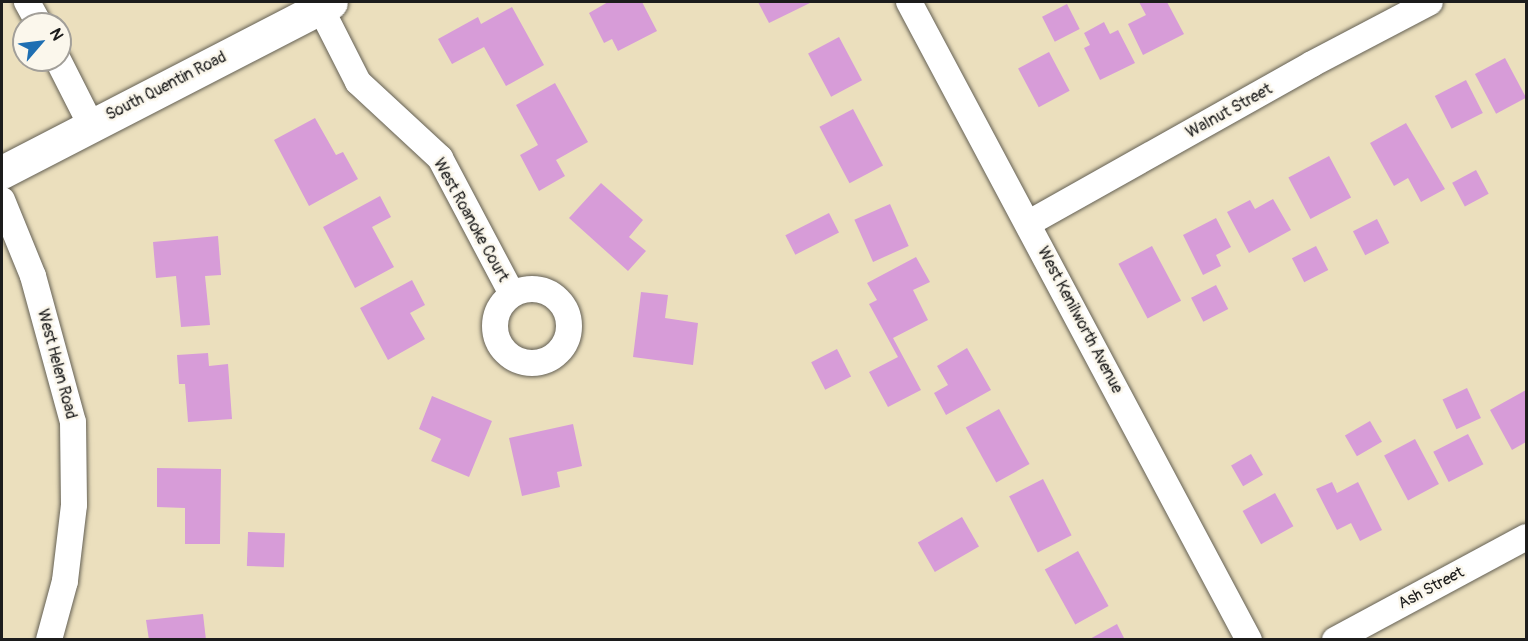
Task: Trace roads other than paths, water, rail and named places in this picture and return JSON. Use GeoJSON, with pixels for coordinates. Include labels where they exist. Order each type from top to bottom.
{"type":"FeatureCollection","features":[{"type":"Feature","properties":{"kind":"main road","name":"South Quentin Road"},"geometry":{"type":"LineString","coordinates":[[2,172],[325,4]]}},
{"type":"Feature","properties":{"kind":"street","name":"West Kenilworth Avenue"},"geometry":{"type":"LineString","coordinates":[[909,2],[1029,223],[1249,639]]}},
{"type":"Feature","properties":{"kind":"street","name":"Walnut Street"},"geometry":{"type":"LineString","coordinates":[[1029,223],[1311,64],[1430,2]]}},
{"type":"Feature","properties":{"kind":"street","name":"West Roanoke Court"},"geometry":{"type":"LineString","coordinates":[[325,4],[358,82],[440,158],[512,294]]}},
{"type":"Feature","properties":{"kind":"street"},"geometry":{"type":"LineString","coordinates":[[64,72],[91,124]]}},
{"type":"Feature","properties":{"kind":"street","name":"West Helen Road"},"geometry":{"type":"LineString","coordinates":[[2,200],[33,276],[73,422],[74,505],[65,581],[49,639]]}},
{"type":"Feature","properties":{"kind":"street","name":"Ash Street"},"geometry":{"type":"LineString","coordinates":[[1335,639],[1527,537]]}}]}
